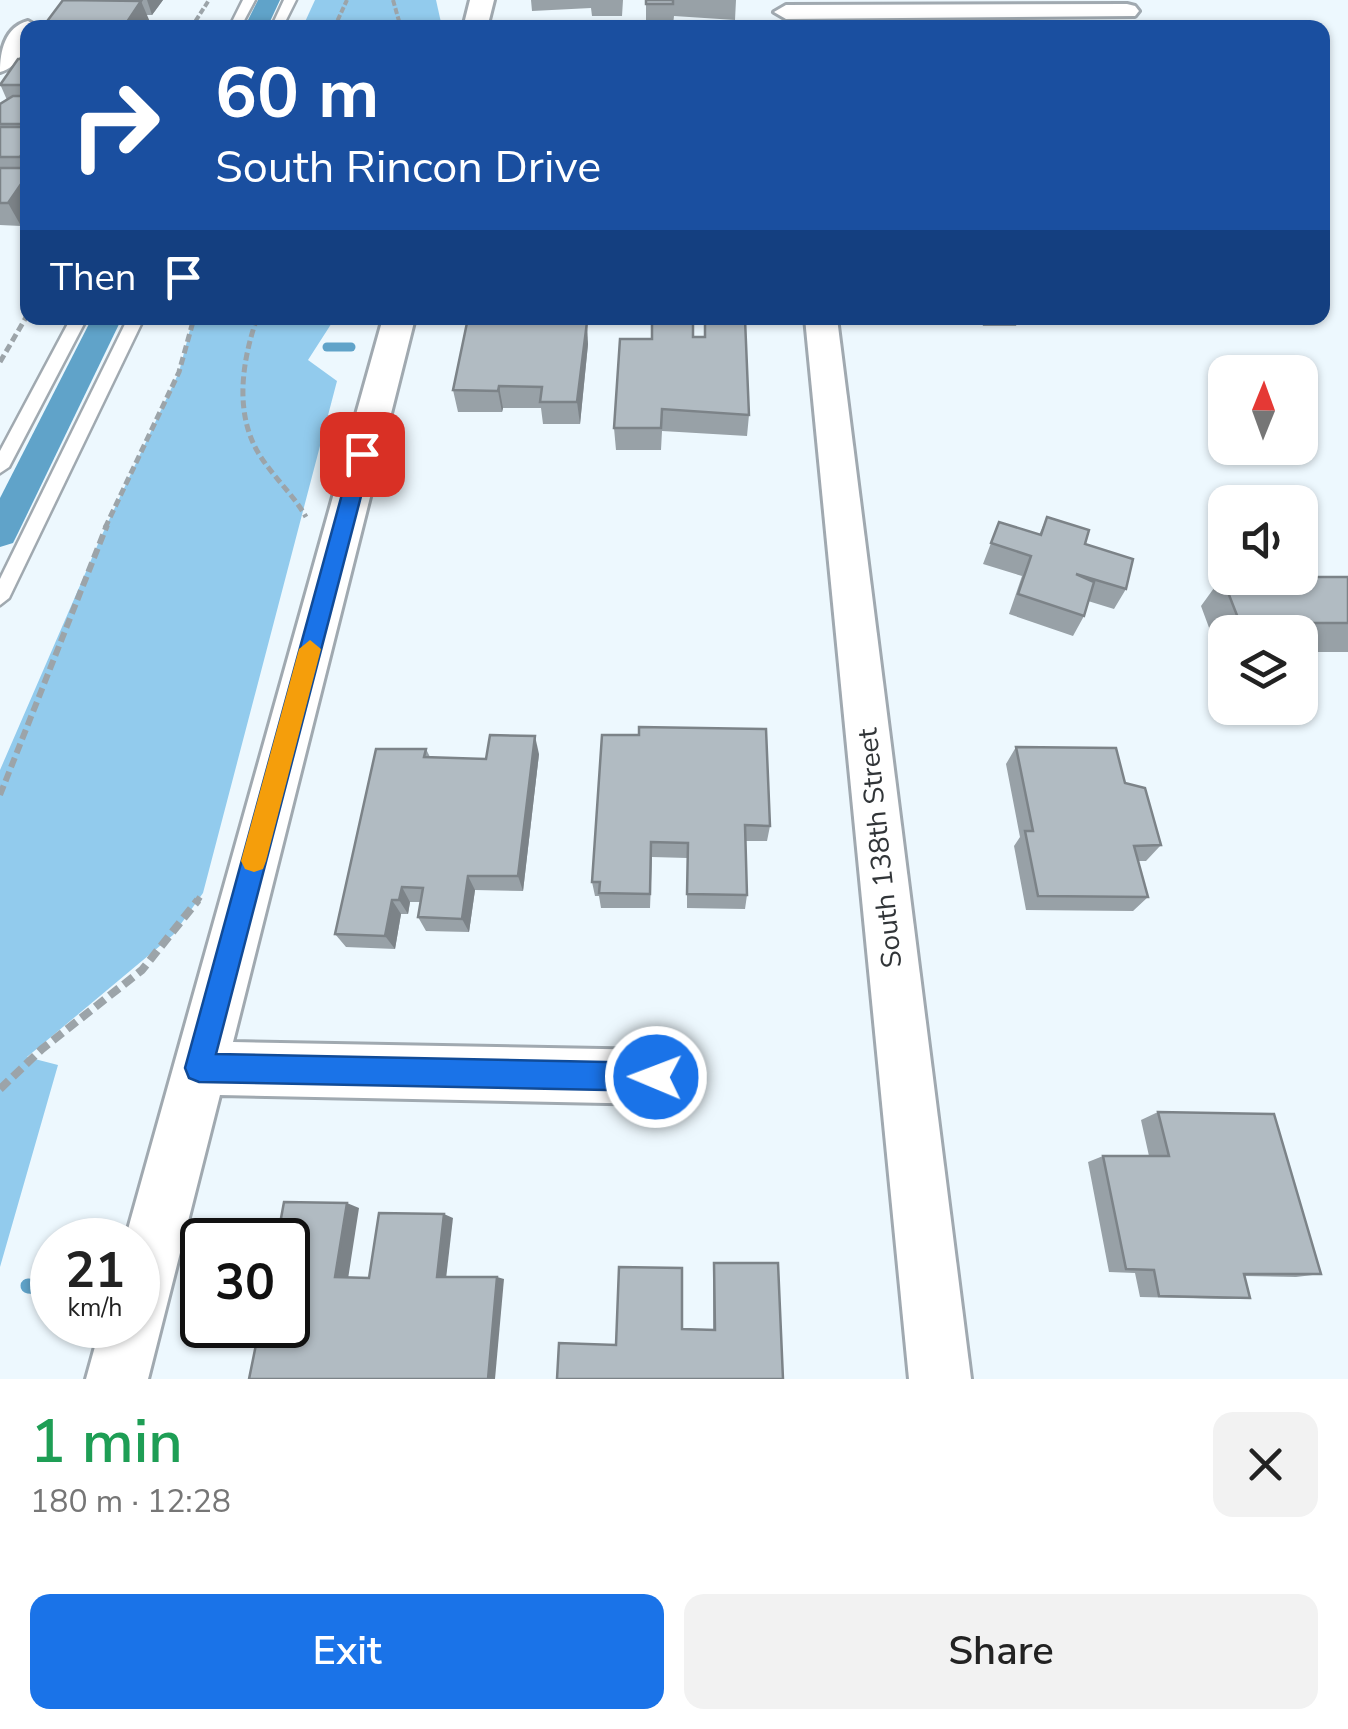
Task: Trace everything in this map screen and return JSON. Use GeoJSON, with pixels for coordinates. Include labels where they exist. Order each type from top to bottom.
{"type":"FeatureCollection","features":[{"type":"Feature","properties":{"kind":"street"},"geometry":{"type":"LineString","coordinates":[[786,13],[1127,10]]}},
{"type":"Feature","properties":{"kind":"street"},"geometry":{"type":"LineString","coordinates":[[2,59],[20,36]]}},
{"type":"Feature","properties":{"kind":"street"},"geometry":{"type":"LineString","coordinates":[[160,1218],[397,325]]}},
{"type":"Feature","properties":{"kind":"street","name":"South 138th Street"},"geometry":{"type":"LineString","coordinates":[[821,325],[940,1379]]}},
{"type":"Feature","properties":{"kind":"street"},"geometry":{"type":"LineString","coordinates":[[199,1068],[656,1077]]}},
{"type":"Feature","properties":{"kind":"street"},"geometry":{"type":"LineString","coordinates":[[117,1379],[125,1348]]}},
{"type":"Feature","properties":{"kind":"lane"},"geometry":{"type":"LineString","coordinates":[[0,467],[75,325]]}},
{"type":"Feature","properties":{"kind":"lane"},"geometry":{"type":"LineString","coordinates":[[0,598],[133,325]]}},
{"type":"Feature","properties":{"kind":"path"},"geometry":{"type":"LineString","coordinates":[[0,362],[22,325]]}},
{"type":"Feature","properties":{"kind":"path"},"geometry":{"type":"LineString","coordinates":[[0,795],[101,538],[179,372],[192,325]]}},
{"type":"Feature","properties":{"kind":"path"},"geometry":{"type":"LineString","coordinates":[[254,325],[243,366],[249,426],[258,453],[302,508],[307,530]]}},
{"type":"Feature","properties":{"kind":"path"},"geometry":{"type":"LineString","coordinates":[[0,1089],[26,1058],[122,988],[173,936],[203,892]]}},
{"type":"Feature","properties":{"kind":"shaded area"},"geometry":{"type":"Polygon","coordinates":[[[315,0],[436,0],[440,20],[306,20],[315,0]]]}},
{"type":"Feature","properties":{"kind":"shaded area"},"geometry":{"type":"Polygon","coordinates":[[[191,325],[330,325],[308,360],[337,381],[203,893],[173,935],[27,1057],[58,1065],[0,1267],[0,770],[101,537],[179,372],[191,325]]]}},
{"type":"Feature","properties":{"kind":"building"},"geometry":{"type":"Polygon","coordinates":[[[63,0],[141,1],[128,20],[48,20],[63,0]]]}},
{"type":"Feature","properties":{"kind":"building"},"geometry":{"type":"Polygon","coordinates":[[[646,0],[673,0],[673,4],[646,4],[646,0]]]}},
{"type":"Feature","properties":{"kind":"building"},"geometry":{"type":"Polygon","coordinates":[[[18,59],[20,59],[20,85],[0,85],[18,59]]]}},
{"type":"Feature","properties":{"kind":"building"},"geometry":{"type":"Polygon","coordinates":[[[20,96],[20,124],[0,124],[0,104],[20,96]]]}},
{"type":"Feature","properties":{"kind":"building"},"geometry":{"type":"Polygon","coordinates":[[[0,127],[20,127],[20,157],[0,157],[0,127]]]}},
{"type":"Feature","properties":{"kind":"building"},"geometry":{"type":"Polygon","coordinates":[[[0,168],[20,168],[20,186],[8,203],[0,203],[0,168]]]}},
{"type":"Feature","properties":{"kind":"building"},"geometry":{"type":"Polygon","coordinates":[[[467,325],[587,325],[577,402],[540,402],[542,387],[453,390],[467,325]]]}},
{"type":"Feature","properties":{"kind":"building"},"geometry":{"type":"Polygon","coordinates":[[[652,325],[693,325],[693,337],[705,337],[705,325],[745,325],[749,415],[662,409],[661,428],[614,428],[620,339],[652,339],[652,325]]]}},
{"type":"Feature","properties":{"kind":"building"},"geometry":{"type":"Polygon","coordinates":[[[1047,517],[1089,530],[1085,544],[1133,559],[1126,589],[1076,574],[1094,582],[1084,616],[1018,594],[1031,556],[991,543],[999,522],[1041,535],[1047,517]]]}},
{"type":"Feature","properties":{"kind":"building"},"geometry":{"type":"Polygon","coordinates":[[[1318,577],[1348,577],[1348,623],[1318,623],[1318,615],[1237,615],[1229,595],[1318,595],[1318,577]]]}},
{"type":"Feature","properties":{"kind":"building"},"geometry":{"type":"Polygon","coordinates":[[[639,727],[766,729],[770,826],[745,825],[747,895],[687,894],[688,843],[651,842],[650,894],[599,893],[600,882],[592,882],[602,735],[639,735],[639,727]]]}},
{"type":"Feature","properties":{"kind":"building"},"geometry":{"type":"Polygon","coordinates":[[[490,735],[535,736],[518,876],[468,876],[462,919],[418,917],[423,888],[402,887],[399,900],[392,900],[385,936],[335,934],[376,749],[426,749],[424,757],[486,759],[490,735]]]}},
{"type":"Feature","properties":{"kind":"building"},"geometry":{"type":"Polygon","coordinates":[[[1016,747],[1116,748],[1125,783],[1145,788],[1161,845],[1134,846],[1148,897],[1038,896],[1025,831],[1033,831],[1016,747]]]}},
{"type":"Feature","properties":{"kind":"building"},"geometry":{"type":"Polygon","coordinates":[[[1158,1112],[1274,1114],[1321,1274],[1244,1274],[1250,1298],[1159,1296],[1154,1270],[1126,1269],[1103,1156],[1169,1156],[1158,1112]]]}},
{"type":"Feature","properties":{"kind":"building"},"geometry":{"type":"Polygon","coordinates":[[[284,1202],[347,1203],[335,1277],[369,1278],[379,1213],[444,1214],[437,1277],[497,1277],[488,1379],[249,1379],[255,1348],[310,1348],[310,1218],[281,1218],[284,1202]]]}},
{"type":"Feature","properties":{"kind":"building"},"geometry":{"type":"Polygon","coordinates":[[[714,1263],[778,1263],[783,1379],[557,1379],[559,1343],[616,1345],[619,1267],[682,1268],[682,1329],[715,1330],[714,1263]]]}},
{"type":"Feature","properties":{"kind":"waterway"},"geometry":{"type":"LineString","coordinates":[[259,20],[269,0]]}},
{"type":"Feature","properties":{"kind":"waterway"},"geometry":{"type":"LineString","coordinates":[[0,533],[104,325]]}},
{"type":"Feature","properties":{"kind":"waterway"},"geometry":{"type":"LineString","coordinates":[[327,347],[351,347]]}},
{"type":"Feature","properties":{"kind":"slow traffic"},"geometry":{"type":"LineString","coordinates":[[254,861],[310,649]]}},
{"type":"Feature","properties":{"kind":"route"},"geometry":{"type":"LineString","coordinates":[[362,454],[199,1068],[656,1077]]}}]}
